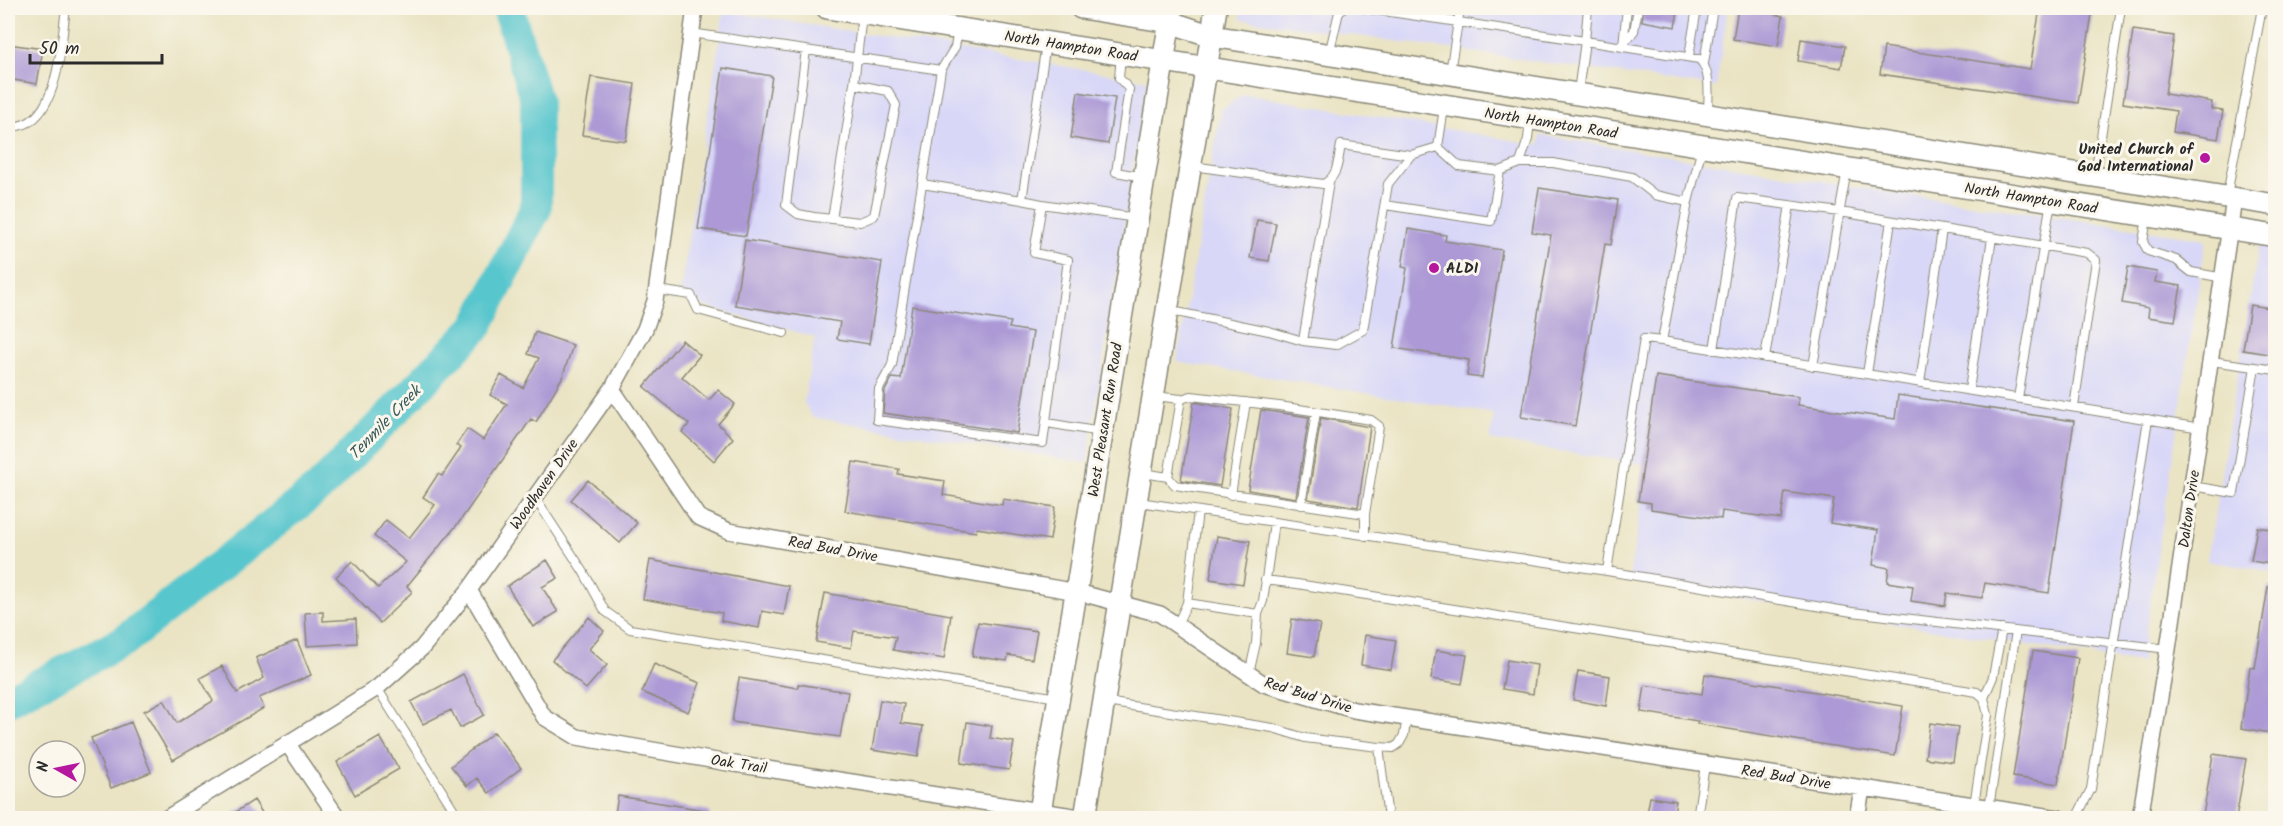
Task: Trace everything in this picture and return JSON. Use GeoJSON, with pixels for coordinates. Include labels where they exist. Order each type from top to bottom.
{"type":"FeatureCollection","features":[{"type":"Feature","properties":{"kind":"main road","name":"North Hampton Road"},"geometry":{"type":"LineString","coordinates":[[827,8],[863,10],[1207,69],[2276,236]]}},
{"type":"Feature","properties":{"kind":"main road","name":"North Hampton Road"},"geometry":{"type":"LineString","coordinates":[[1081,8],[1171,15],[1212,36],[2276,205]]}},
{"type":"Feature","properties":{"kind":"main road"},"geometry":{"type":"LineString","coordinates":[[1085,818],[1216,8]]}},
{"type":"Feature","properties":{"kind":"main road","name":"West Pleasant Run Road"},"geometry":{"type":"LineString","coordinates":[[1040,814],[1171,15]]}},
{"type":"Feature","properties":{"kind":"main road"},"geometry":{"type":"LineString","coordinates":[[1444,106],[1450,74]]}},
{"type":"Feature","properties":{"kind":"main road"},"geometry":{"type":"LineString","coordinates":[[1702,147],[1708,115]]}},
{"type":"Feature","properties":{"kind":"street","name":"Woodhaven Drive"},"geometry":{"type":"LineString","coordinates":[[167,819],[377,688],[422,648],[469,590],[612,388],[645,329],[655,301],[695,8]]}},
{"type":"Feature","properties":{"kind":"street","name":"Dalton Drive"},"geometry":{"type":"LineString","coordinates":[[2140,819],[2224,278],[2230,230],[2230,198]]}},
{"type":"Feature","properties":{"kind":"street","name":"Red Bud Drive"},"geometry":{"type":"LineString","coordinates":[[612,388],[698,517],[729,531],[1077,592],[1160,614],[1264,684],[1343,706],[1407,718],[2059,819]]}},
{"type":"Feature","properties":{"kind":"street","name":"Oak Trail"},"geometry":{"type":"LineString","coordinates":[[469,590],[544,717],[577,737],[1040,814],[1085,818]]}},
{"type":"Feature","properties":{"kind":"street"},"geometry":{"type":"LineString","coordinates":[[287,743],[338,819]]}},
{"type":"Feature","properties":{"kind":"street"},"geometry":{"type":"LineString","coordinates":[[1857,819],[1862,789]]}},
{"type":"Feature","properties":{"kind":"lane"},"geometry":{"type":"LineString","coordinates":[[8,126],[13,127],[31,121],[45,107],[57,76],[66,8]]}},
{"type":"Feature","properties":{"kind":"lane"},"geometry":{"type":"LineString","coordinates":[[1329,54],[1339,12],[1343,8]]}},
{"type":"Feature","properties":{"kind":"lane"},"geometry":{"type":"LineString","coordinates":[[1363,8],[1410,11],[1458,22],[1689,56],[1704,63]]}},
{"type":"Feature","properties":{"kind":"lane"},"geometry":{"type":"LineString","coordinates":[[1450,74],[1460,8]]}},
{"type":"Feature","properties":{"kind":"lane"},"geometry":{"type":"LineString","coordinates":[[1578,94],[1588,8]]}},
{"type":"Feature","properties":{"kind":"lane"},"geometry":{"type":"LineString","coordinates":[[1622,46],[1627,8]]}},
{"type":"Feature","properties":{"kind":"lane"},"geometry":{"type":"LineString","coordinates":[[1622,46],[1634,31],[1638,8]]}},
{"type":"Feature","properties":{"kind":"lane"},"geometry":{"type":"LineString","coordinates":[[1689,56],[1697,8]]}},
{"type":"Feature","properties":{"kind":"lane"},"geometry":{"type":"LineString","coordinates":[[1708,115],[1707,77],[1704,63],[1713,8]]}},
{"type":"Feature","properties":{"kind":"lane"},"geometry":{"type":"LineString","coordinates":[[2094,177],[2121,8]]}},
{"type":"Feature","properties":{"kind":"lane"},"geometry":{"type":"LineString","coordinates":[[2230,198],[2262,8]]}},
{"type":"Feature","properties":{"kind":"lane"},"geometry":{"type":"LineString","coordinates":[[832,219],[854,84],[863,10]]}},
{"type":"Feature","properties":{"kind":"lane"},"geometry":{"type":"LineString","coordinates":[[958,28],[955,47],[941,70],[892,365],[879,389],[877,420],[1043,444],[1068,260],[1034,253],[1042,204]]}},
{"type":"Feature","properties":{"kind":"lane"},"geometry":{"type":"LineString","coordinates":[[691,33],[941,70]]}},
{"type":"Feature","properties":{"kind":"lane"},"geometry":{"type":"LineString","coordinates":[[1022,200],[1046,42]]}},
{"type":"Feature","properties":{"kind":"lane"},"geometry":{"type":"LineString","coordinates":[[806,50],[786,205],[798,214],[860,222],[874,216],[896,105],[888,92],[854,84]]}},
{"type":"Feature","properties":{"kind":"lane"},"geometry":{"type":"LineString","coordinates":[[1121,54],[1119,78],[1129,89],[1116,172],[1145,178]]}},
{"type":"Feature","properties":{"kind":"lane"},"geometry":{"type":"LineString","coordinates":[[1438,147],[1444,106]]}},
{"type":"Feature","properties":{"kind":"lane"},"geometry":{"type":"LineString","coordinates":[[1520,163],[1528,139],[1530,120]]}},
{"type":"Feature","properties":{"kind":"lane"},"geometry":{"type":"LineString","coordinates":[[1304,341],[1329,182],[1335,174],[1341,145],[1411,155],[1438,147]]}},
{"type":"Feature","properties":{"kind":"lane"},"geometry":{"type":"LineString","coordinates":[[1438,147],[1459,166],[1500,171],[1520,163],[1553,163],[1632,177],[1655,195],[1688,202]]}},
{"type":"Feature","properties":{"kind":"lane"},"geometry":{"type":"LineString","coordinates":[[1662,341],[1688,202],[1702,147]]}},
{"type":"Feature","properties":{"kind":"lane"},"geometry":{"type":"LineString","coordinates":[[1167,310],[1269,331],[1304,341],[1336,345],[1363,330],[1389,184],[1411,155]]}},
{"type":"Feature","properties":{"kind":"lane"},"geometry":{"type":"LineString","coordinates":[[1191,166],[1323,184],[1329,182]]}},
{"type":"Feature","properties":{"kind":"lane"},"geometry":{"type":"LineString","coordinates":[[1813,366],[1847,169]]}},
{"type":"Feature","properties":{"kind":"lane"},"geometry":{"type":"LineString","coordinates":[[1385,205],[1491,221],[1500,171]]}},
{"type":"Feature","properties":{"kind":"lane"},"geometry":{"type":"LineString","coordinates":[[922,184],[1139,218]]}},
{"type":"Feature","properties":{"kind":"lane"},"geometry":{"type":"LineString","coordinates":[[1714,350],[1737,198],[1891,220],[2087,253],[2097,260],[2074,407]]}},
{"type":"Feature","properties":{"kind":"lane"},"geometry":{"type":"LineString","coordinates":[[2018,398],[2050,201]]}},
{"type":"Feature","properties":{"kind":"lane"},"geometry":{"type":"LineString","coordinates":[[1765,358],[1790,205]]}},
{"type":"Feature","properties":{"kind":"lane"},"geometry":{"type":"LineString","coordinates":[[2148,216],[2143,242],[2148,250],[2176,260],[2192,272],[2224,278]]}},
{"type":"Feature","properties":{"kind":"lane"},"geometry":{"type":"LineString","coordinates":[[1867,374],[1891,220]]}},
{"type":"Feature","properties":{"kind":"lane"},"geometry":{"type":"LineString","coordinates":[[1920,383],[1942,229]]}},
{"type":"Feature","properties":{"kind":"lane"},"geometry":{"type":"LineString","coordinates":[[1969,390],[1992,238]]}},
{"type":"Feature","properties":{"kind":"lane"},"geometry":{"type":"LineString","coordinates":[[657,290],[691,295],[698,310],[784,333]]}},
{"type":"Feature","properties":{"kind":"lane"},"geometry":{"type":"LineString","coordinates":[[1606,572],[1644,339],[2201,428]]}},
{"type":"Feature","properties":{"kind":"lane"},"geometry":{"type":"LineString","coordinates":[[2211,361],[2276,370]]}},
{"type":"Feature","properties":{"kind":"lane"},"geometry":{"type":"LineString","coordinates":[[2192,486],[2234,493],[2255,367]]}},
{"type":"Feature","properties":{"kind":"lane"},"geometry":{"type":"LineString","coordinates":[[1154,396],[1181,399],[1191,396],[1246,402],[1371,420],[1379,426],[1365,514],[1365,536]]}},
{"type":"Feature","properties":{"kind":"lane"},"geometry":{"type":"LineString","coordinates":[[1168,477],[1181,399]]}},
{"type":"Feature","properties":{"kind":"lane"},"geometry":{"type":"LineString","coordinates":[[1231,495],[1246,402]]}},
{"type":"Feature","properties":{"kind":"lane"},"geometry":{"type":"LineString","coordinates":[[1301,505],[1316,412]]}},
{"type":"Feature","properties":{"kind":"lane"},"geometry":{"type":"LineString","coordinates":[[2076,819],[2091,789],[2148,419]]}},
{"type":"Feature","properties":{"kind":"lane"},"geometry":{"type":"LineString","coordinates":[[1047,423],[1103,432]]}},
{"type":"Feature","properties":{"kind":"lane"},"geometry":{"type":"LineString","coordinates":[[1142,472],[1168,477],[1175,485],[1365,514]]}},
{"type":"Feature","properties":{"kind":"lane"},"geometry":{"type":"LineString","coordinates":[[535,497],[583,571],[605,611],[630,629],[1059,698]]}},
{"type":"Feature","properties":{"kind":"lane"},"geometry":{"type":"LineString","coordinates":[[1137,502],[1606,572],[1852,612],[2168,649]]}},
{"type":"Feature","properties":{"kind":"lane"},"geometry":{"type":"LineString","coordinates":[[1177,625],[1187,603],[1198,511]]}},
{"type":"Feature","properties":{"kind":"lane"},"geometry":{"type":"LineString","coordinates":[[1249,674],[1257,643],[1258,614],[1266,580],[1274,522]]}},
{"type":"Feature","properties":{"kind":"lane"},"geometry":{"type":"LineString","coordinates":[[1266,580],[1966,688],[1977,692],[1984,698],[1988,715],[1981,807]]}},
{"type":"Feature","properties":{"kind":"lane"},"geometry":{"type":"LineString","coordinates":[[1187,603],[1258,614]]}},
{"type":"Feature","properties":{"kind":"lane"},"geometry":{"type":"LineString","coordinates":[[1984,698],[1993,677],[2002,629]]}},
{"type":"Feature","properties":{"kind":"lane"},"geometry":{"type":"LineString","coordinates":[[1981,807],[2016,631]]}},
{"type":"Feature","properties":{"kind":"lane"},"geometry":{"type":"LineString","coordinates":[[377,688],[459,819]]}},
{"type":"Feature","properties":{"kind":"lane"},"geometry":{"type":"LineString","coordinates":[[1104,701],[1273,728],[1305,738],[1393,748],[1399,744],[1404,735],[1407,718]]}},
{"type":"Feature","properties":{"kind":"lane"},"geometry":{"type":"LineString","coordinates":[[1379,747],[1388,819]]}},
{"type":"Feature","properties":{"kind":"lane"},"geometry":{"type":"LineString","coordinates":[[1697,819],[1705,765]]}},
{"type":"Feature","properties":{"kind":"shaded area"},"geometry":{"type":"Polygon","coordinates":[[[1242,8],[1728,8],[1716,87],[1240,19],[1242,8]]]}},
{"type":"Feature","properties":{"kind":"shaded area"},"geometry":{"type":"Polygon","coordinates":[[[724,11],[1147,80],[1087,463],[812,417],[804,403],[815,337],[679,299],[724,11]]]}},
{"type":"Feature","properties":{"kind":"shaded area"},"geometry":{"type":"Polygon","coordinates":[[[1244,94],[1539,145],[1541,135],[1894,193],[2206,239],[2141,663],[1629,580],[1648,465],[1490,440],[1494,414],[1177,362],[1221,110],[1244,94]]]}},
{"type":"Feature","properties":{"kind":"shaded area"},"geometry":{"type":"Polygon","coordinates":[[[2259,245],[2275,247],[2275,572],[2207,561],[2259,245]]]}},
{"type":"Feature","properties":{"kind":"building"},"geometry":{"type":"Polygon","coordinates":[[[1644,8],[1679,8],[1675,27],[1642,21],[1644,8]]]}},
{"type":"Feature","properties":{"kind":"building"},"geometry":{"type":"Polygon","coordinates":[[[1738,8],[1768,8],[1767,13],[1783,16],[1778,46],[1733,39],[1738,8]]]}},
{"type":"Feature","properties":{"kind":"building"},"geometry":{"type":"Polygon","coordinates":[[[2040,8],[2093,8],[2078,103],[1880,74],[1884,47],[2030,69],[2040,8]]]}},
{"type":"Feature","properties":{"kind":"building"},"geometry":{"type":"Polygon","coordinates":[[[2133,30],[2174,36],[2165,94],[2212,102],[2211,109],[2223,111],[2218,139],[2173,132],[2176,111],[2123,103],[2133,30]]]}},
{"type":"Feature","properties":{"kind":"building"},"geometry":{"type":"Polygon","coordinates":[[[1801,39],[1845,46],[1841,68],[1798,61],[1801,39]]]}},
{"type":"Feature","properties":{"kind":"building"},"geometry":{"type":"Polygon","coordinates":[[[8,44],[43,49],[37,84],[8,79],[8,44]]]}},
{"type":"Feature","properties":{"kind":"building"},"geometry":{"type":"Polygon","coordinates":[[[723,68],[772,76],[746,236],[698,229],[723,68]]]}},
{"type":"Feature","properties":{"kind":"building"},"geometry":{"type":"Polygon","coordinates":[[[591,77],[635,84],[626,141],[582,135],[591,77]]]}},
{"type":"Feature","properties":{"kind":"building"},"geometry":{"type":"Polygon","coordinates":[[[1078,92],[1115,98],[1108,144],[1071,138],[1078,92]]]}},
{"type":"Feature","properties":{"kind":"building"},"geometry":{"type":"Polygon","coordinates":[[[1539,188],[1618,200],[1611,245],[1605,244],[1575,426],[1521,417],[1551,235],[1532,232],[1539,188]]]}},
{"type":"Feature","properties":{"kind":"building"},"geometry":{"type":"Polygon","coordinates":[[[1257,220],[1276,223],[1269,261],[1250,258],[1257,220]]]}},
{"type":"Feature","properties":{"kind":"building"},"geometry":{"type":"Polygon","coordinates":[[[1408,229],[1446,235],[1445,241],[1502,250],[1482,378],[1467,376],[1469,360],[1394,348],[1407,268],[1402,267],[1408,229]]]}},
{"type":"Feature","properties":{"kind":"building"},"geometry":{"type":"Polygon","coordinates":[[[745,240],[882,262],[869,344],[837,339],[840,322],[735,305],[745,240]]]}},
{"type":"Feature","properties":{"kind":"building"},"geometry":{"type":"Polygon","coordinates":[[[2128,267],[2157,272],[2155,282],[2181,286],[2175,321],[2148,317],[2149,308],[2122,303],[2128,267]]]}},
{"type":"Feature","properties":{"kind":"building"},"geometry":{"type":"Polygon","coordinates":[[[2250,305],[2276,309],[2276,355],[2243,350],[2250,305]]]}},
{"type":"Feature","properties":{"kind":"building"},"geometry":{"type":"Polygon","coordinates":[[[912,306],[1011,322],[1009,328],[1033,332],[1017,433],[883,413],[885,391],[892,378],[901,379],[912,306]]]}},
{"type":"Feature","properties":{"kind":"building"},"geometry":{"type":"Polygon","coordinates":[[[535,332],[573,345],[562,378],[536,422],[531,419],[460,521],[407,586],[412,592],[380,623],[336,577],[352,561],[378,588],[406,562],[374,536],[386,520],[409,538],[435,505],[423,497],[438,474],[442,476],[461,448],[456,445],[467,429],[483,440],[507,404],[490,395],[501,375],[523,388],[539,358],[528,354],[535,332]]]}},
{"type":"Feature","properties":{"kind":"building"},"geometry":{"type":"Polygon","coordinates":[[[682,340],[700,355],[682,377],[709,400],[718,390],[735,404],[718,424],[733,438],[714,461],[682,432],[689,424],[644,387],[682,340]]]}},
{"type":"Feature","properties":{"kind":"building"},"geometry":{"type":"Polygon","coordinates":[[[1656,376],[1799,397],[1798,405],[1895,419],[1898,395],[2074,421],[2049,593],[1985,583],[1982,598],[1947,593],[1945,606],[1911,601],[1913,586],[1887,582],[1889,568],[1873,565],[1878,530],[1830,523],[1834,499],[1785,492],[1781,519],[1722,511],[1721,519],[1651,509],[1651,503],[1638,501],[1656,376]]]}},
{"type":"Feature","properties":{"kind":"building"},"geometry":{"type":"Polygon","coordinates":[[[1194,402],[1233,409],[1220,486],[1181,480],[1194,402]]]}},
{"type":"Feature","properties":{"kind":"building"},"geometry":{"type":"Polygon","coordinates":[[[1261,410],[1309,417],[1296,498],[1248,490],[1261,410]]]}},
{"type":"Feature","properties":{"kind":"building"},"geometry":{"type":"Polygon","coordinates":[[[1321,418],[1370,427],[1358,507],[1308,499],[1321,418]]]}},
{"type":"Feature","properties":{"kind":"building"},"geometry":{"type":"Polygon","coordinates":[[[853,462],[899,469],[898,474],[945,481],[943,495],[1002,505],[1003,499],[1055,507],[1050,540],[977,528],[976,532],[845,511],[853,462]]]}},
{"type":"Feature","properties":{"kind":"building"},"geometry":{"type":"Polygon","coordinates":[[[588,480],[637,523],[620,543],[571,500],[588,480]]]}},
{"type":"Feature","properties":{"kind":"building"},"geometry":{"type":"Polygon","coordinates":[[[2257,527],[2276,530],[2276,565],[2251,561],[2257,527]]]}},
{"type":"Feature","properties":{"kind":"building"},"geometry":{"type":"Polygon","coordinates":[[[1217,536],[1250,541],[1243,584],[1210,579],[1217,536]]]}},
{"type":"Feature","properties":{"kind":"building"},"geometry":{"type":"Polygon","coordinates":[[[547,560],[558,578],[542,587],[558,612],[533,627],[507,586],[547,560]]]}},
{"type":"Feature","properties":{"kind":"building"},"geometry":{"type":"Polygon","coordinates":[[[650,560],[789,586],[784,615],[762,611],[759,628],[721,621],[722,613],[643,599],[650,560]]]}},
{"type":"Feature","properties":{"kind":"building"},"geometry":{"type":"Polygon","coordinates":[[[2268,587],[2276,588],[2276,734],[2241,728],[2250,667],[2255,668],[2268,587]]]}},
{"type":"Feature","properties":{"kind":"building"},"geometry":{"type":"Polygon","coordinates":[[[825,593],[951,615],[944,659],[893,650],[896,637],[854,631],[851,648],[816,642],[825,593]]]}},
{"type":"Feature","properties":{"kind":"building"},"geometry":{"type":"Polygon","coordinates":[[[323,612],[323,621],[356,619],[357,643],[307,646],[305,613],[323,612]]]}},
{"type":"Feature","properties":{"kind":"building"},"geometry":{"type":"Polygon","coordinates":[[[589,617],[604,631],[589,649],[607,665],[586,689],[552,660],[589,617]]]}},
{"type":"Feature","properties":{"kind":"building"},"geometry":{"type":"Polygon","coordinates":[[[1292,619],[1320,624],[1314,657],[1287,653],[1292,619]]]}},
{"type":"Feature","properties":{"kind":"building"},"geometry":{"type":"Polygon","coordinates":[[[978,622],[1037,631],[1032,659],[1008,655],[1007,661],[972,656],[978,622]]]}},
{"type":"Feature","properties":{"kind":"building"},"geometry":{"type":"Polygon","coordinates":[[[1365,635],[1396,640],[1391,670],[1361,665],[1365,635]]]}},
{"type":"Feature","properties":{"kind":"building"},"geometry":{"type":"Polygon","coordinates":[[[297,640],[311,675],[259,698],[264,708],[173,760],[144,711],[164,700],[177,723],[213,701],[200,678],[222,666],[237,693],[264,678],[256,658],[297,640]]]}},
{"type":"Feature","properties":{"kind":"building"},"geometry":{"type":"Polygon","coordinates":[[[1436,650],[1467,655],[1462,684],[1431,679],[1436,650]]]}},
{"type":"Feature","properties":{"kind":"building"},"geometry":{"type":"Polygon","coordinates":[[[2033,651],[2078,658],[2058,784],[2013,777],[2033,651]]]}},
{"type":"Feature","properties":{"kind":"building"},"geometry":{"type":"Polygon","coordinates":[[[1507,660],[1537,665],[1533,694],[1502,689],[1507,660]]]}},
{"type":"Feature","properties":{"kind":"building"},"geometry":{"type":"Polygon","coordinates":[[[654,664],[700,683],[688,712],[642,692],[654,664]]]}},
{"type":"Feature","properties":{"kind":"building"},"geometry":{"type":"Polygon","coordinates":[[[1578,671],[1610,676],[1606,706],[1573,700],[1578,671]]]}},
{"type":"Feature","properties":{"kind":"building"},"geometry":{"type":"Polygon","coordinates":[[[463,674],[484,715],[460,728],[451,710],[423,724],[411,702],[463,674]]]}},
{"type":"Feature","properties":{"kind":"building"},"geometry":{"type":"Polygon","coordinates":[[[1705,674],[1903,706],[1895,756],[1697,724],[1698,721],[1641,712],[1645,685],[1702,694],[1705,674]]]}},
{"type":"Feature","properties":{"kind":"building"},"geometry":{"type":"Polygon","coordinates":[[[739,678],[798,688],[798,684],[848,692],[840,737],[732,722],[739,678]]]}},
{"type":"Feature","properties":{"kind":"building"},"geometry":{"type":"Polygon","coordinates":[[[880,700],[904,704],[901,723],[923,726],[918,757],[872,750],[880,700]]]}},
{"type":"Feature","properties":{"kind":"building"},"geometry":{"type":"Polygon","coordinates":[[[131,722],[151,772],[111,788],[91,738],[131,722]]]}},
{"type":"Feature","properties":{"kind":"building"},"geometry":{"type":"Polygon","coordinates":[[[967,722],[992,726],[990,738],[1014,742],[1009,770],[961,763],[967,722]]]}},
{"type":"Feature","properties":{"kind":"building"},"geometry":{"type":"Polygon","coordinates":[[[1930,723],[1958,727],[1953,762],[1925,758],[1930,723]]]}},
{"type":"Feature","properties":{"kind":"building"},"geometry":{"type":"Polygon","coordinates":[[[494,732],[521,768],[489,793],[477,778],[467,786],[451,766],[494,732]]]}},
{"type":"Feature","properties":{"kind":"building"},"geometry":{"type":"Polygon","coordinates":[[[380,737],[399,769],[355,795],[337,762],[380,737]]]}},
{"type":"Feature","properties":{"kind":"building"},"geometry":{"type":"Polygon","coordinates":[[[2213,754],[2246,759],[2236,819],[2203,816],[2213,754]]]}},
{"type":"Feature","properties":{"kind":"building"},"geometry":{"type":"Polygon","coordinates":[[[618,796],[710,811],[710,819],[614,819],[618,796]]]}},
{"type":"Feature","properties":{"kind":"building"},"geometry":{"type":"Polygon","coordinates":[[[1650,797],[1676,801],[1673,819],[1646,819],[1650,797]]]}},
{"type":"Feature","properties":{"kind":"building"},"geometry":{"type":"Polygon","coordinates":[[[254,800],[266,819],[225,819],[254,800]]]}},
{"type":"Feature","properties":{"kind":"waterway","name":"Tenmile Creek"},"geometry":{"type":"LineString","coordinates":[[8,700],[124,641],[320,487],[477,326],[536,208],[536,101],[508,8]]}},
{"type":"Feature","properties":{"kind":"place","name":"United Church of God International"},"geometry":{"type":"Point","coordinates":[2205,158]}},
{"type":"Feature","properties":{"kind":"place","name":"ALDI"},"geometry":{"type":"Point","coordinates":[1434,268]}}]}
